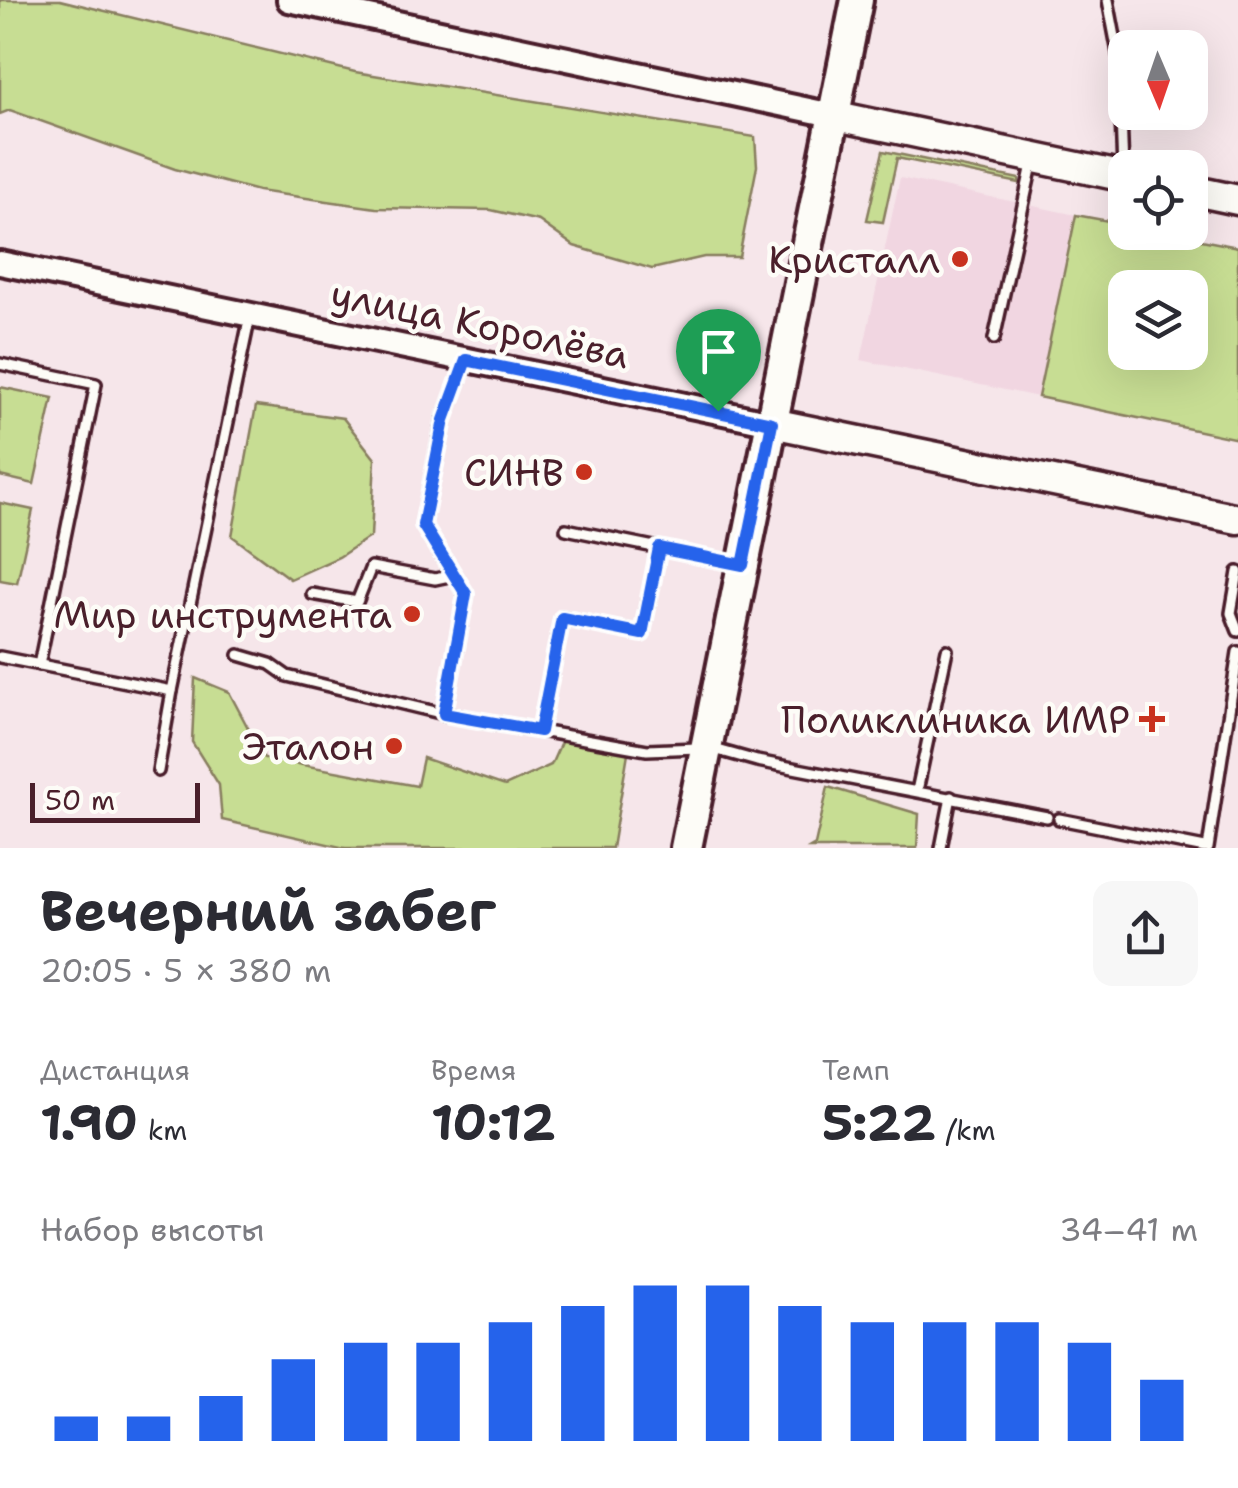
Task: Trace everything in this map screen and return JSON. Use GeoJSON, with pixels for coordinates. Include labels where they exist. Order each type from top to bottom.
{"type":"FeatureCollection","features":[{"type":"Feature","properties":{"kind":"main road"},"geometry":{"type":"LineString","coordinates":[[686,848],[857,0]]}},
{"type":"Feature","properties":{"kind":"main road"},"geometry":{"type":"LineString","coordinates":[[832,115],[1108,173]]}},
{"type":"Feature","properties":{"kind":"main road"},"geometry":{"type":"LineString","coordinates":[[1208,194],[1238,200]]}},
{"type":"Feature","properties":{"kind":"main road","name":"улица Королёва"},"geometry":{"type":"LineString","coordinates":[[772,423],[1238,519]]}},
{"type":"Feature","properties":{"kind":"street"},"geometry":{"type":"LineString","coordinates":[[289,0],[832,115]]}},
{"type":"Feature","properties":{"kind":"street","name":"улица Королёва"},"geometry":{"type":"LineString","coordinates":[[0,262],[772,423]]}},
{"type":"Feature","properties":{"kind":"lane"},"geometry":{"type":"LineString","coordinates":[[1108,0],[1119,58],[1123,150]]}},
{"type":"Feature","properties":{"kind":"lane"},"geometry":{"type":"LineString","coordinates":[[994,339],[1034,158]]}},
{"type":"Feature","properties":{"kind":"lane"},"geometry":{"type":"LineString","coordinates":[[158,770],[250,314]]}},
{"type":"Feature","properties":{"kind":"lane"},"geometry":{"type":"LineString","coordinates":[[444,714],[466,594],[423,525],[444,420],[466,360]]}},
{"type":"Feature","properties":{"kind":"lane"},"geometry":{"type":"LineString","coordinates":[[0,364],[96,384],[39,665]]}},
{"type":"Feature","properties":{"kind":"lane"},"geometry":{"type":"LineString","coordinates":[[566,529],[743,565]]}},
{"type":"Feature","properties":{"kind":"lane"},"geometry":{"type":"LineString","coordinates":[[540,731],[562,618],[642,634],[659,548]]}},
{"type":"Feature","properties":{"kind":"lane"},"geometry":{"type":"LineString","coordinates":[[312,594],[357,602],[371,568],[435,578],[454,575]]}},
{"type":"Feature","properties":{"kind":"lane"},"geometry":{"type":"LineString","coordinates":[[1238,572],[1234,612],[1238,632]]}},
{"type":"Feature","properties":{"kind":"lane"},"geometry":{"type":"LineString","coordinates":[[918,791],[947,650]]}},
{"type":"Feature","properties":{"kind":"lane"},"geometry":{"type":"LineString","coordinates":[[1060,819],[1154,843],[1206,848],[1238,652]]}},
{"type":"Feature","properties":{"kind":"lane"},"geometry":{"type":"LineString","coordinates":[[239,655],[270,664],[287,676],[444,714],[647,750],[708,748],[1047,816]]}},
{"type":"Feature","properties":{"kind":"lane"},"geometry":{"type":"LineString","coordinates":[[0,657],[172,691]]}},
{"type":"Feature","properties":{"kind":"lane"},"geometry":{"type":"LineString","coordinates":[[941,848],[951,798]]}},
{"type":"Feature","properties":{"kind":"shaded area"},"geometry":{"type":"Polygon","coordinates":[[[900,178],[1076,215],[1038,397],[861,360],[900,178]]]}},
{"type":"Feature","properties":{"kind":"green space"},"geometry":{"type":"Polygon","coordinates":[[[0,0],[60,0],[355,72],[755,137],[757,166],[739,257],[704,257],[652,269],[574,246],[539,221],[491,210],[376,208],[258,191],[175,169],[10,110],[0,114],[0,0]]]}},
{"type":"Feature","properties":{"kind":"green space"},"geometry":{"type":"Polygon","coordinates":[[[883,151],[1019,179],[1019,183],[897,158],[883,222],[867,220],[883,151]]]}},
{"type":"Feature","properties":{"kind":"green space"},"geometry":{"type":"Polygon","coordinates":[[[1076,215],[1108,221],[1108,250],[1208,250],[1208,241],[1238,247],[1238,439],[1038,397],[1076,215]]]}},
{"type":"Feature","properties":{"kind":"green space"},"geometry":{"type":"Polygon","coordinates":[[[0,387],[53,398],[34,484],[0,476],[0,387]]]}},
{"type":"Feature","properties":{"kind":"green space"},"geometry":{"type":"Polygon","coordinates":[[[256,406],[343,418],[375,459],[371,536],[339,557],[290,579],[232,536],[256,406]]]}},
{"type":"Feature","properties":{"kind":"green space"},"geometry":{"type":"Polygon","coordinates":[[[0,503],[33,510],[17,583],[0,580],[0,503]]]}},
{"type":"Feature","properties":{"kind":"green space"},"geometry":{"type":"Polygon","coordinates":[[[195,678],[229,692],[264,758],[417,786],[423,758],[505,786],[551,765],[563,738],[628,753],[612,848],[345,848],[222,820],[219,785],[192,742],[195,678]]]}},
{"type":"Feature","properties":{"kind":"green space"},"geometry":{"type":"Polygon","coordinates":[[[828,787],[919,814],[917,848],[810,848],[815,845],[828,787]]]}},
{"type":"Feature","properties":{"kind":"place","name":"Кристалл"},"geometry":{"type":"Point","coordinates":[960,259]}},
{"type":"Feature","properties":{"kind":"place","name":"СИНВ"},"geometry":{"type":"Point","coordinates":[584,472]}},
{"type":"Feature","properties":{"kind":"place","name":"Мир инструмента"},"geometry":{"type":"Point","coordinates":[412,614]}},
{"type":"Feature","properties":{"kind":"place","name":"Поликлиника ИМР"},"geometry":{"type":"Point","coordinates":[1152,719]}},
{"type":"Feature","properties":{"kind":"place","name":"Эталон"},"geometry":{"type":"Point","coordinates":[394,746]}},
{"type":"Feature","properties":{"kind":"route"},"geometry":{"type":"LineString","coordinates":[[466,360],[718,411],[772,423],[743,565],[659,548],[642,634],[562,618],[540,731],[444,714],[466,594],[423,525],[444,420],[466,360]]}}]}
